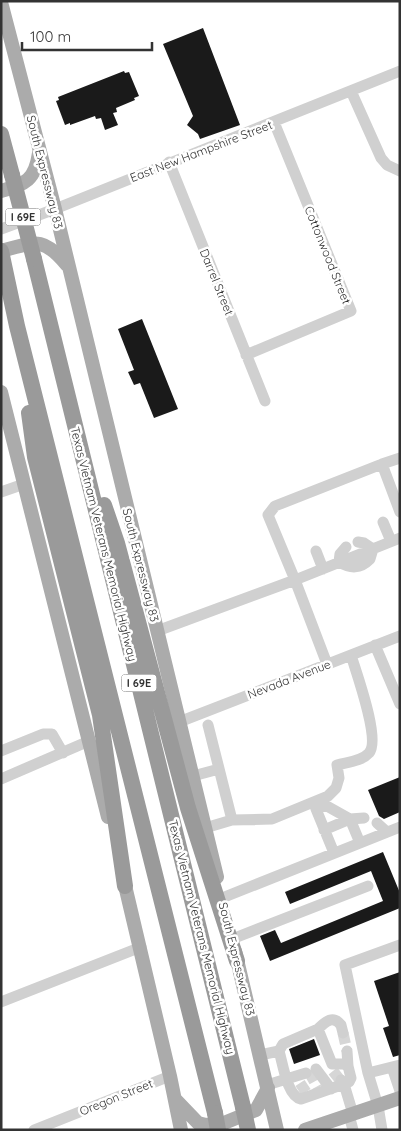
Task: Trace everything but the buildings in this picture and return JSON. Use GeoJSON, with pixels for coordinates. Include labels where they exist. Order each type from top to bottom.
{"type":"FeatureCollection","features":[{"type":"Feature","properties":{"kind":"highway","name":"Texas Vietnam Veterans Memorial Highway"},"geometry":{"type":"LineString","coordinates":[[1,134],[192,892],[248,1130]]}},
{"type":"Feature","properties":{"kind":"highway","name":"I 69E"},"geometry":{"type":"LineString","coordinates":[[1,251],[17,326],[218,1130]]}},
{"type":"Feature","properties":{"kind":"highway"},"geometry":{"type":"LineString","coordinates":[[17,326],[36,457],[100,715],[125,886]]}},
{"type":"Feature","properties":{"kind":"highway"},"geometry":{"type":"LineString","coordinates":[[73,420],[117,543],[188,808],[237,961]]}},
{"type":"Feature","properties":{"kind":"main road","name":"South Expressway 83"},"geometry":{"type":"LineString","coordinates":[[1,2],[55,209],[277,1130]]}},
{"type":"Feature","properties":{"kind":"main road"},"geometry":{"type":"LineString","coordinates":[[1,192],[20,186],[30,179],[37,167],[40,149]]}},
{"type":"Feature","properties":{"kind":"main road"},"geometry":{"type":"LineString","coordinates":[[1,251],[34,242],[46,245],[52,249],[69,267]]}},
{"type":"Feature","properties":{"kind":"main road"},"geometry":{"type":"LineString","coordinates":[[1,392],[140,947],[181,1130]]}},
{"type":"Feature","properties":{"kind":"main road"},"geometry":{"type":"LineString","coordinates":[[175,1098],[198,1123],[206,1125],[224,1123],[256,1110],[268,1087]]}},
{"type":"Feature","properties":{"kind":"main road"},"geometry":{"type":"LineString","coordinates":[[313,1128],[400,1098]]}},
{"type":"Feature","properties":{"kind":"street","name":"East New Hampshire Street"},"geometry":{"type":"LineString","coordinates":[[1,229],[400,71]]}},
{"type":"Feature","properties":{"kind":"street"},"geometry":{"type":"LineString","coordinates":[[351,91],[381,158],[387,165],[400,170]]}},
{"type":"Feature","properties":{"kind":"street","name":"Cottonwood Street"},"geometry":{"type":"LineString","coordinates":[[246,354],[351,312],[274,122]]}},
{"type":"Feature","properties":{"kind":"street","name":"Darrel Street"},"geometry":{"type":"LineString","coordinates":[[169,162],[265,401]]}},
{"type":"Feature","properties":{"kind":"street"},"geometry":{"type":"LineString","coordinates":[[327,664],[268,515],[275,506],[400,458]]}},
{"type":"Feature","properties":{"kind":"street"},"geometry":{"type":"LineString","coordinates":[[382,464],[400,512]]}},
{"type":"Feature","properties":{"kind":"street"},"geometry":{"type":"LineString","coordinates":[[1,492],[24,484]]}},
{"type":"Feature","properties":{"kind":"street"},"geometry":{"type":"LineString","coordinates":[[373,549],[395,540],[383,522]]}},
{"type":"Feature","properties":{"kind":"street"},"geometry":{"type":"LineString","coordinates":[[358,542],[364,543],[373,549]]}},
{"type":"Feature","properties":{"kind":"street"},"geometry":{"type":"LineString","coordinates":[[339,562],[340,554],[346,547]]}},
{"type":"Feature","properties":{"kind":"street"},"geometry":{"type":"LineString","coordinates":[[339,562],[347,567],[356,568],[370,559],[373,549]]}},
{"type":"Feature","properties":{"kind":"street"},"geometry":{"type":"LineString","coordinates":[[316,551],[323,569]]}},
{"type":"Feature","properties":{"kind":"street"},"geometry":{"type":"LineString","coordinates":[[157,631],[339,562]]}},
{"type":"Feature","properties":{"kind":"street","name":"Nevada Avenue"},"geometry":{"type":"LineString","coordinates":[[179,722],[400,636]]}},
{"type":"Feature","properties":{"kind":"street"},"geometry":{"type":"LineString","coordinates":[[375,645],[395,681],[400,704]]}},
{"type":"Feature","properties":{"kind":"street"},"geometry":{"type":"LineString","coordinates":[[205,828],[232,820],[272,819],[328,796],[336,788],[338,778],[337,765],[364,758],[370,752],[374,744],[366,703],[351,655]]}},
{"type":"Feature","properties":{"kind":"street"},"geometry":{"type":"LineString","coordinates":[[208,725],[232,820]]}},
{"type":"Feature","properties":{"kind":"street"},"geometry":{"type":"LineString","coordinates":[[1,751],[43,734],[52,734],[63,752]]}},
{"type":"Feature","properties":{"kind":"street"},"geometry":{"type":"LineString","coordinates":[[1,779],[89,741]]}},
{"type":"Feature","properties":{"kind":"street"},"geometry":{"type":"LineString","coordinates":[[193,776],[219,769]]}},
{"type":"Feature","properties":{"kind":"street"},"geometry":{"type":"LineString","coordinates":[[334,853],[316,809],[325,805],[350,819],[360,843]]}},
{"type":"Feature","properties":{"kind":"street"},"geometry":{"type":"LineString","coordinates":[[324,830],[350,819],[364,818]]}},
{"type":"Feature","properties":{"kind":"street"},"geometry":{"type":"LineString","coordinates":[[377,824],[387,832]]}},
{"type":"Feature","properties":{"kind":"street"},"geometry":{"type":"LineString","coordinates":[[222,898],[400,827]]}},
{"type":"Feature","properties":{"kind":"street"},"geometry":{"type":"LineString","coordinates":[[232,939],[368,886]]}},
{"type":"Feature","properties":{"kind":"street"},"geometry":{"type":"LineString","coordinates":[[382,1130],[345,965],[400,945]]}},
{"type":"Feature","properties":{"kind":"street"},"geometry":{"type":"LineString","coordinates":[[1,1002],[140,947]]}},
{"type":"Feature","properties":{"kind":"street"},"geometry":{"type":"LineString","coordinates":[[280,1051],[283,1044],[318,1029],[329,1019],[334,1019],[341,1025],[343,1033]]}},
{"type":"Feature","properties":{"kind":"street"},"geometry":{"type":"LineString","coordinates":[[318,1029],[351,1114],[353,1130]]}},
{"type":"Feature","properties":{"kind":"street"},"geometry":{"type":"LineString","coordinates":[[260,1055],[280,1051]]}},
{"type":"Feature","properties":{"kind":"street"},"geometry":{"type":"LineString","coordinates":[[280,1051],[309,1082]]}},
{"type":"Feature","properties":{"kind":"street"},"geometry":{"type":"LineString","coordinates":[[336,1073],[349,1082],[351,1078],[347,1051]]}},
{"type":"Feature","properties":{"kind":"street"},"geometry":{"type":"LineString","coordinates":[[268,1087],[309,1082],[336,1073],[343,1064],[348,1066]]}},
{"type":"Feature","properties":{"kind":"street"},"geometry":{"type":"LineString","coordinates":[[368,1073],[396,1066],[400,1091]]}},
{"type":"Feature","properties":{"kind":"street"},"geometry":{"type":"LineString","coordinates":[[309,1082],[336,1073]]}},
{"type":"Feature","properties":{"kind":"street","name":"Oregon Street"},"geometry":{"type":"LineString","coordinates":[[34,1130],[170,1076]]}},
{"type":"Feature","properties":{"kind":"tunnel"},"geometry":{"type":"LineString","coordinates":[[343,1033],[347,1051]]}},
{"type":"Feature","properties":{"kind":"tunnel"},"geometry":{"type":"LineString","coordinates":[[333,1071],[340,1080]]}},
{"type":"Feature","properties":{"kind":"tunnel"},"geometry":{"type":"LineString","coordinates":[[309,1072],[318,1088]]}},
{"type":"Feature","properties":{"kind":"tunnel"},"geometry":{"type":"LineString","coordinates":[[300,1083],[306,1092]]}}]}
